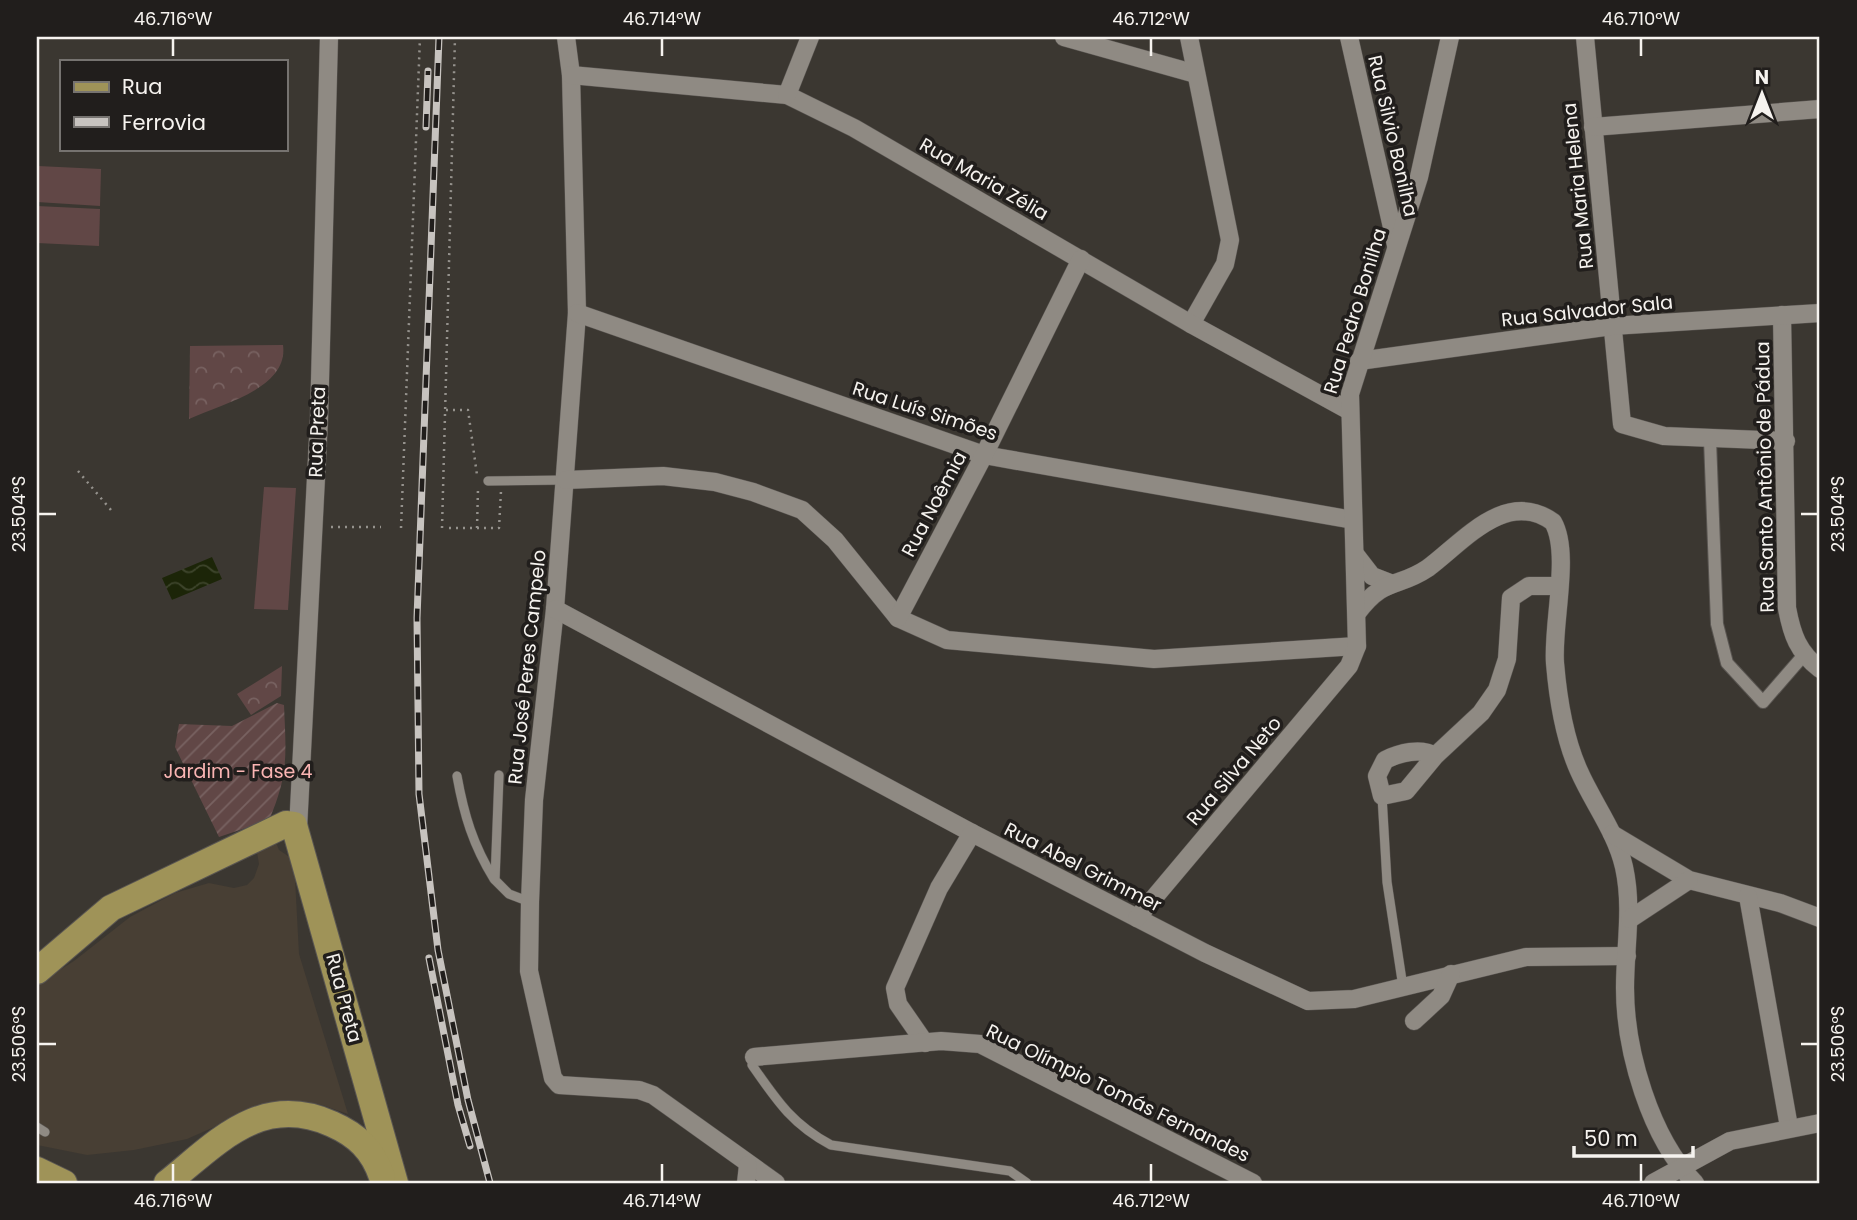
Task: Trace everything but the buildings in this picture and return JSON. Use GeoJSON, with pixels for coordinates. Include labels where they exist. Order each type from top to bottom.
{"type":"FeatureCollection","features":[{"type":"Feature","properties":{"kind":"main road"},"geometry":{"type":"LineString","coordinates":[[37,971],[111,908],[292,826]]}},
{"type":"Feature","properties":{"kind":"main road","name":"Rua Preta"},"geometry":{"type":"LineString","coordinates":[[292,826],[376,1138]]}},
{"type":"Feature","properties":{"kind":"main road"},"geometry":{"type":"LineString","coordinates":[[167,1183],[212,1143],[244,1124],[272,1115],[295,1114],[323,1120],[346,1131],[376,1138]]}},
{"type":"Feature","properties":{"kind":"main road"},"geometry":{"type":"LineString","coordinates":[[376,1138],[374,1158],[384,1183]]}},
{"type":"Feature","properties":{"kind":"main road"},"geometry":{"type":"LineString","coordinates":[[376,1138],[395,1183]]}},
{"type":"Feature","properties":{"kind":"main road"},"geometry":{"type":"LineString","coordinates":[[37,1170],[64,1183]]}},
{"type":"Feature","properties":{"kind":"street","name":"Rua Preta"},"geometry":{"type":"LineString","coordinates":[[292,826],[299,801],[319,419],[329,37]]}},
{"type":"Feature","properties":{"kind":"street","name":"Rua José Peres Campelo"},"geometry":{"type":"LineString","coordinates":[[566,37],[571,75],[578,313],[555,609],[534,800],[529,971],[553,1078],[566,1087],[639,1090],[653,1095],[776,1183]]}},
{"type":"Feature","properties":{"kind":"street"},"geometry":{"type":"LineString","coordinates":[[787,95],[810,37]]}},
{"type":"Feature","properties":{"kind":"street"},"geometry":{"type":"LineString","coordinates":[[1064,37],[1196,74]]}},
{"type":"Feature","properties":{"kind":"street"},"geometry":{"type":"LineString","coordinates":[[1189,37],[1227,212],[1230,240],[1225,264],[1191,324]]}},
{"type":"Feature","properties":{"kind":"street","name":"Rua Silvio Bonilha"},"geometry":{"type":"LineString","coordinates":[[1349,37],[1396,244]]}},
{"type":"Feature","properties":{"kind":"street","name":"Rua Pedro Bonilha"},"geometry":{"type":"LineString","coordinates":[[1357,646],[1348,410],[1359,361],[1419,177],[1450,37]]}},
{"type":"Feature","properties":{"kind":"street","name":"Rua Maria Helena"},"geometry":{"type":"LineString","coordinates":[[1585,37],[1622,424],[1630,429],[1710,440]]}},
{"type":"Feature","properties":{"kind":"street","name":"Rua Maria Zélia"},"geometry":{"type":"LineString","coordinates":[[571,75],[787,95],[854,128],[1191,324],[1348,410]]}},
{"type":"Feature","properties":{"kind":"street"},"geometry":{"type":"LineString","coordinates":[[1593,127],[1820,109]]}},
{"type":"Feature","properties":{"kind":"street","name":"Rua Noêmia"},"geometry":{"type":"LineString","coordinates":[[898,618],[984,455],[1081,259]]}},
{"type":"Feature","properties":{"kind":"street","name":"Rua Luís Simões"},"geometry":{"type":"LineString","coordinates":[[578,313],[984,455],[1353,520]]}},
{"type":"Feature","properties":{"kind":"street","name":"Rua Salvador Sala"},"geometry":{"type":"LineString","coordinates":[[1359,361],[1612,326],[1820,313]]}},
{"type":"Feature","properties":{"kind":"street","name":"Rua Santo Antônio de Pádua"},"geometry":{"type":"LineString","coordinates":[[1782,315],[1787,608],[1791,632],[1803,656],[1820,669]]}},
{"type":"Feature","properties":{"kind":"street"},"geometry":{"type":"LineString","coordinates":[[1786,441],[1710,440],[1717,624],[1727,663],[1763,702],[1803,656]]}},
{"type":"Feature","properties":{"kind":"street"},"geometry":{"type":"LineString","coordinates":[[566,480],[663,476],[715,482],[753,492],[802,510],[835,540],[898,618],[947,640],[1154,659],[1357,646]]}},
{"type":"Feature","properties":{"kind":"street"},"geometry":{"type":"LineString","coordinates":[[1357,613],[1374,593],[1427,568],[1473,529],[1492,518],[1513,512],[1544,515],[1558,531],[1562,545],[1554,619],[1555,661],[1562,715],[1578,770],[1612,834],[1623,863],[1630,919],[1627,1018],[1640,1086],[1679,1167],[1695,1183]]}},
{"type":"Feature","properties":{"kind":"street"},"geometry":{"type":"LineString","coordinates":[[1354,554],[1372,576],[1391,583]]}},
{"type":"Feature","properties":{"kind":"street"},"geometry":{"type":"LineString","coordinates":[[1435,756],[1426,751],[1412,752],[1385,760],[1377,776],[1382,796],[1406,791],[1435,756],[1481,713],[1497,690],[1507,659],[1511,598],[1529,586],[1558,586]]}},
{"type":"Feature","properties":{"kind":"street","name":"Rua Abel Grimmer"},"geometry":{"type":"LineString","coordinates":[[555,609],[972,833],[1136,918],[1308,1001],[1354,999],[1526,957],[1627,956]]}},
{"type":"Feature","properties":{"kind":"street","name":"Rua Silva Neto"},"geometry":{"type":"LineString","coordinates":[[1136,918],[1349,666],[1357,646]]}},
{"type":"Feature","properties":{"kind":"street"},"geometry":{"type":"LineString","coordinates":[[925,1043],[898,1004],[895,988],[939,888],[972,833]]}},
{"type":"Feature","properties":{"kind":"street"},"geometry":{"type":"LineString","coordinates":[[1612,834],[1689,880],[1780,903],[1820,918]]}},
{"type":"Feature","properties":{"kind":"street"},"geometry":{"type":"LineString","coordinates":[[1630,919],[1689,880]]}},
{"type":"Feature","properties":{"kind":"street"},"geometry":{"type":"LineString","coordinates":[[1748,896],[1788,1127]]}},
{"type":"Feature","properties":{"kind":"street"},"geometry":{"type":"LineString","coordinates":[[1414,1021],[1441,996],[1451,974]]}},
{"type":"Feature","properties":{"kind":"street","name":"Rua Olímpio Tomás Fernandes"},"geometry":{"type":"LineString","coordinates":[[754,1057],[925,1043],[962,1041],[980,1044],[1253,1183]]}},
{"type":"Feature","properties":{"kind":"street"},"geometry":{"type":"LineString","coordinates":[[1653,1183],[1730,1141],[1788,1127],[1820,1123]]}},
{"type":"Feature","properties":{"kind":"street"},"geometry":{"type":"LineString","coordinates":[[746,1183],[748,1165]]}},
{"type":"Feature","properties":{"kind":"lane"},"geometry":{"type":"LineString","coordinates":[[488,481],[566,480]]}},
{"type":"Feature","properties":{"kind":"lane"},"geometry":{"type":"LineString","coordinates":[[495,880],[499,775]]}},
{"type":"Feature","properties":{"kind":"lane"},"geometry":{"type":"LineString","coordinates":[[457,776],[466,823],[476,849],[495,880],[509,894],[530,902]]}},
{"type":"Feature","properties":{"kind":"lane"},"geometry":{"type":"LineString","coordinates":[[1382,796],[1383,839],[1403,987]]}},
{"type":"Feature","properties":{"kind":"lane"},"geometry":{"type":"LineString","coordinates":[[754,1057],[752,1065],[785,1113],[809,1133],[831,1145],[1010,1171],[1027,1183]]}},
{"type":"Feature","properties":{"kind":"path"},"geometry":{"type":"LineString","coordinates":[[401,528],[420,37]]}},
{"type":"Feature","properties":{"kind":"path"},"geometry":{"type":"LineString","coordinates":[[442,528],[455,37]]}},
{"type":"Feature","properties":{"kind":"path"},"geometry":{"type":"LineString","coordinates":[[446,410],[468,410],[478,481],[477,528]]}},
{"type":"Feature","properties":{"kind":"path"},"geometry":{"type":"LineString","coordinates":[[78,471],[111,510]]}},
{"type":"Feature","properties":{"kind":"path"},"geometry":{"type":"LineString","coordinates":[[449,528],[499,528],[501,481]]}},
{"type":"Feature","properties":{"kind":"path"},"geometry":{"type":"LineString","coordinates":[[324,527],[381,527]]}},
{"type":"Feature","properties":{"kind":"shaded area"},"geometry":{"type":"Polygon","coordinates":[[[275,840],[279,850],[294,860],[299,954],[348,1114],[322,1105],[290,1101],[266,1104],[187,1139],[134,1150],[87,1155],[37,1145],[37,984],[74,961],[130,917],[175,893],[209,883],[234,888],[247,885],[254,878],[259,864],[256,846],[275,840]]]}},
{"type":"Feature","properties":{"kind":"green space"},"geometry":{"type":"Polygon","coordinates":[[[38,166],[101,169],[100,206],[37,202],[38,166]]]}},
{"type":"Feature","properties":{"kind":"green space"},"geometry":{"type":"Polygon","coordinates":[[[37,206],[100,209],[99,246],[37,243],[37,206]]]}},
{"type":"Feature","properties":{"kind":"green space"},"geometry":{"type":"Polygon","coordinates":[[[283,345],[282,360],[275,373],[264,384],[234,401],[189,419],[190,346],[283,345]]]}},
{"type":"Feature","properties":{"kind":"green space"},"geometry":{"type":"Polygon","coordinates":[[[264,487],[296,488],[288,610],[254,609],[264,487]]]}},
{"type":"Feature","properties":{"kind":"green space"},"geometry":{"type":"Polygon","coordinates":[[[282,666],[281,696],[251,715],[237,694],[282,666]]]}},
{"type":"Feature","properties":{"kind":"green space","name":"Jardim - Fase 4"},"geometry":{"type":"Polygon","coordinates":[[[277,703],[284,705],[285,764],[280,790],[269,820],[219,837],[175,747],[179,724],[232,726],[277,703]]]}},
{"type":"Feature","properties":{"kind":"water"},"geometry":{"type":"Polygon","coordinates":[[[212,557],[222,579],[172,600],[162,578],[212,557]]]}},
{"type":"Feature","properties":{"kind":"railway"},"geometry":{"type":"LineString","coordinates":[[439,37],[417,618],[419,794],[438,950],[468,1100],[490,1183]]}},
{"type":"Feature","properties":{"kind":"railway"},"geometry":{"type":"LineString","coordinates":[[426,127],[428,71]]}},
{"type":"Feature","properties":{"kind":"railway"},"geometry":{"type":"LineString","coordinates":[[429,958],[458,1105],[470,1146]]}}]}
